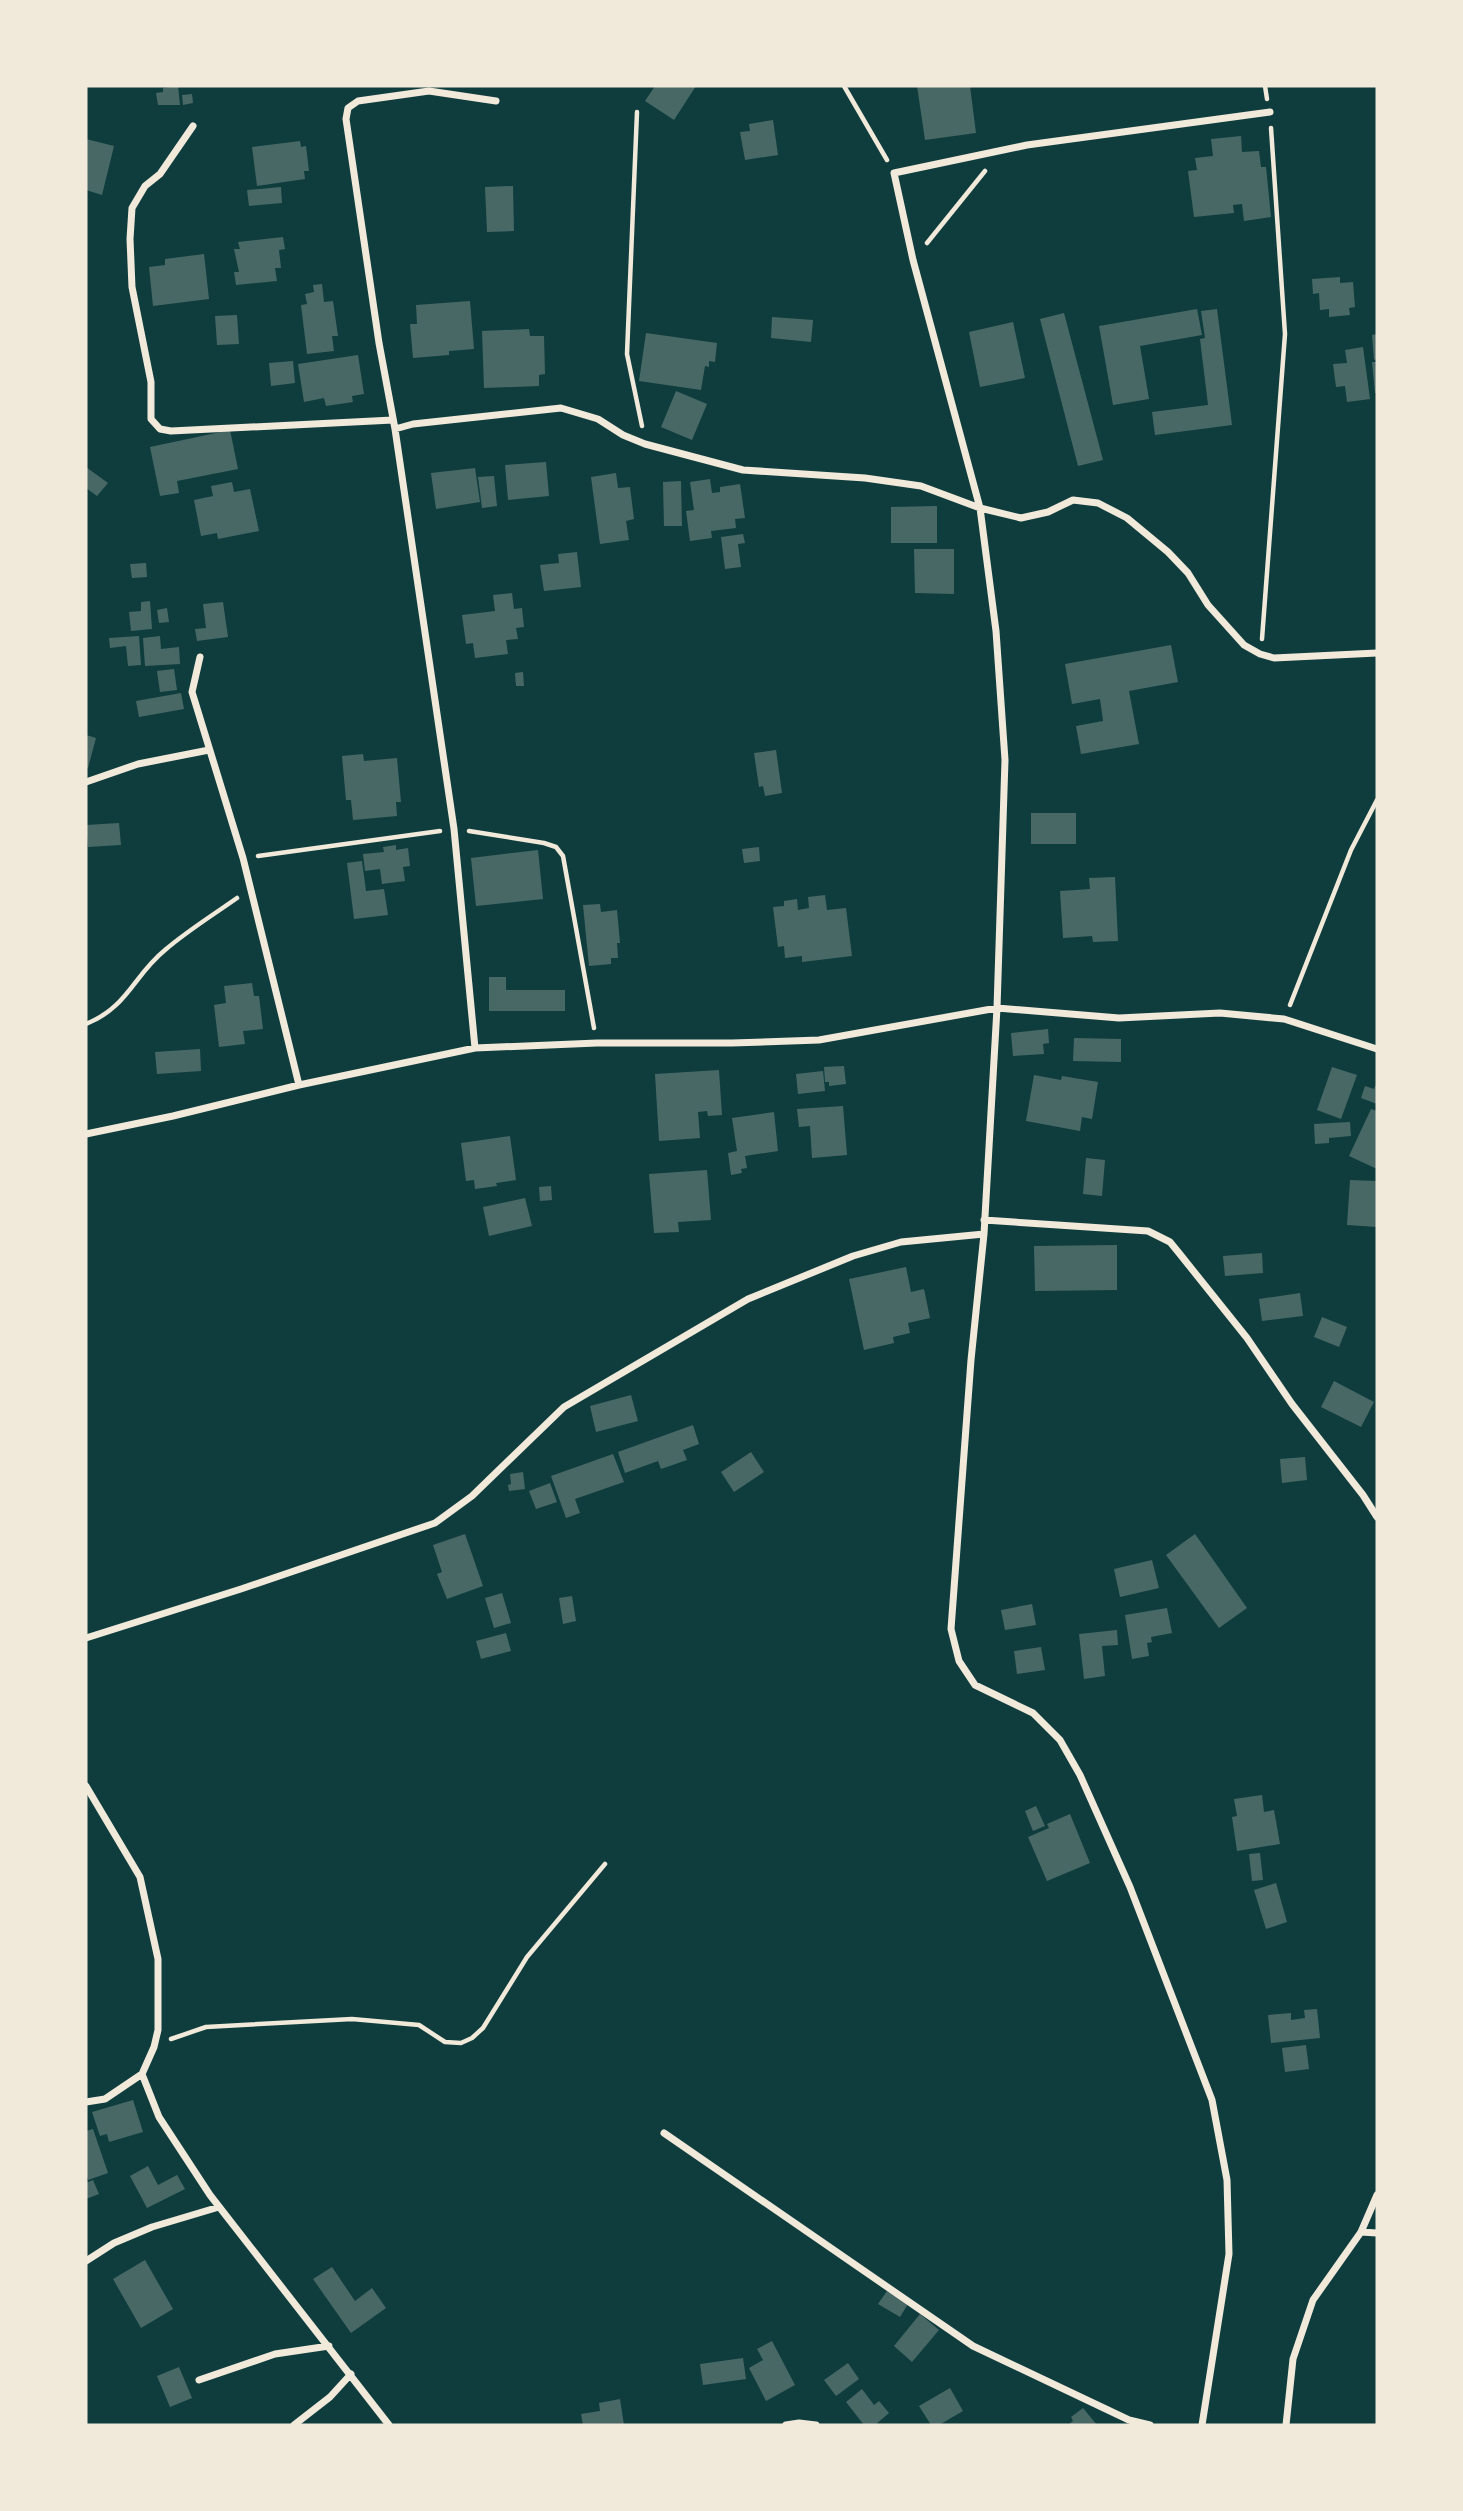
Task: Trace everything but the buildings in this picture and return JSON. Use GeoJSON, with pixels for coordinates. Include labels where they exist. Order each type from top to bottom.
{"type":"FeatureCollection","features":[{"type":"Feature","properties":{"kind":"street"},"geometry":{"type":"LineString","coordinates":[[475,1048],[454,829],[346,119],[348,108],[358,101],[429,91],[496,101]]}},
{"type":"Feature","properties":{"kind":"street"},"geometry":{"type":"LineString","coordinates":[[1202,2425],[1229,2254],[1227,2180],[1212,2100],[1130,1886],[1080,1775],[1060,1740],[1033,1713],[975,1685],[959,1661],[951,1629],[971,1360],[984,1234],[997,1008],[1005,760],[996,631],[980,508],[913,260],[894,173],[1001,150],[1270,112]]}},
{"type":"Feature","properties":{"kind":"street"},"geometry":{"type":"LineString","coordinates":[[193,126],[160,174],[145,186],[132,208],[132,287],[151,382],[151,419],[160,429],[171,431],[393,420]]}},
{"type":"Feature","properties":{"kind":"street"},"geometry":{"type":"LineString","coordinates":[[395,429],[413,424],[561,408],[598,419],[623,435],[645,444],[743,470],[865,478],[921,486],[980,508],[1021,518],[1048,512],[1073,500],[1098,503],[1127,518],[1168,552],[1188,573],[1208,605],[1244,645],[1274,657],[1377,653]]}},
{"type":"Feature","properties":{"kind":"street"},"geometry":{"type":"LineString","coordinates":[[200,657],[192,692],[243,858],[299,1085]]}},
{"type":"Feature","properties":{"kind":"street"},"geometry":{"type":"LineString","coordinates":[[86,782],[138,764],[209,750]]}},
{"type":"Feature","properties":{"kind":"street"},"geometry":{"type":"LineString","coordinates":[[86,1134],[475,1048],[597,1043],[819,1040],[997,1008],[1119,1018],[1220,1013],[1284,1019],[1377,1049]]}},
{"type":"Feature","properties":{"kind":"street"},"geometry":{"type":"LineString","coordinates":[[984,1220],[1148,1231],[1170,1242],[1247,1338],[1292,1404],[1377,1517]]}},
{"type":"Feature","properties":{"kind":"street"},"geometry":{"type":"LineString","coordinates":[[86,1638],[435,1523],[472,1496],[564,1407],[748,1299],[853,1256],[901,1242],[984,1234]]}},
{"type":"Feature","properties":{"kind":"street"},"geometry":{"type":"LineString","coordinates":[[86,1786],[140,1877],[158,1959],[158,2030],[155,2047],[142,2074],[105,2099],[86,2102]]}},
{"type":"Feature","properties":{"kind":"street"},"geometry":{"type":"LineString","coordinates":[[142,2074],[159,2117],[219,2207],[389,2425]]}},
{"type":"Feature","properties":{"kind":"street"},"geometry":{"type":"LineString","coordinates":[[664,2133],[973,2346],[1117,2414],[1150,2425]]}},
{"type":"Feature","properties":{"kind":"street"},"geometry":{"type":"LineString","coordinates":[[1286,2425],[1293,2359],[1313,2301],[1361,2232],[1377,2195]]}},
{"type":"Feature","properties":{"kind":"street"},"geometry":{"type":"LineString","coordinates":[[86,2261],[114,2243],[152,2227],[219,2207]]}},
{"type":"Feature","properties":{"kind":"street"},"geometry":{"type":"LineString","coordinates":[[1361,2232],[1377,2233]]}},
{"type":"Feature","properties":{"kind":"street"},"geometry":{"type":"LineString","coordinates":[[199,2380],[275,2354],[329,2346]]}},
{"type":"Feature","properties":{"kind":"street"},"geometry":{"type":"LineString","coordinates":[[294,2425],[330,2397],[351,2374]]}},
{"type":"Feature","properties":{"kind":"street"},"geometry":{"type":"LineString","coordinates":[[786,2425],[816,2425]]}},
{"type":"Feature","properties":{"kind":"path"},"geometry":{"type":"LineString","coordinates":[[844,86],[894,173]]}},
{"type":"Feature","properties":{"kind":"path"},"geometry":{"type":"LineString","coordinates":[[637,112],[627,354],[645,444]]}},
{"type":"Feature","properties":{"kind":"path"},"geometry":{"type":"LineString","coordinates":[[1261,654],[1285,334],[1270,112]]}},
{"type":"Feature","properties":{"kind":"path"},"geometry":{"type":"LineString","coordinates":[[913,260],[1001,150]]}},
{"type":"Feature","properties":{"kind":"path"},"geometry":{"type":"LineString","coordinates":[[1284,1019],[1351,850],[1377,800]]}},
{"type":"Feature","properties":{"kind":"path"},"geometry":{"type":"LineString","coordinates":[[243,858],[454,829],[556,847],[563,856],[597,1043]]}},
{"type":"Feature","properties":{"kind":"path"},"geometry":{"type":"LineString","coordinates":[[86,1024],[118,1006],[163,951],[250,889]]}},
{"type":"Feature","properties":{"kind":"path"},"geometry":{"type":"LineString","coordinates":[[155,2047],[178,2035],[206,2028],[352,2019],[419,2025],[445,2042],[461,2043],[483,2028],[527,1957],[605,1864]]}}]}
